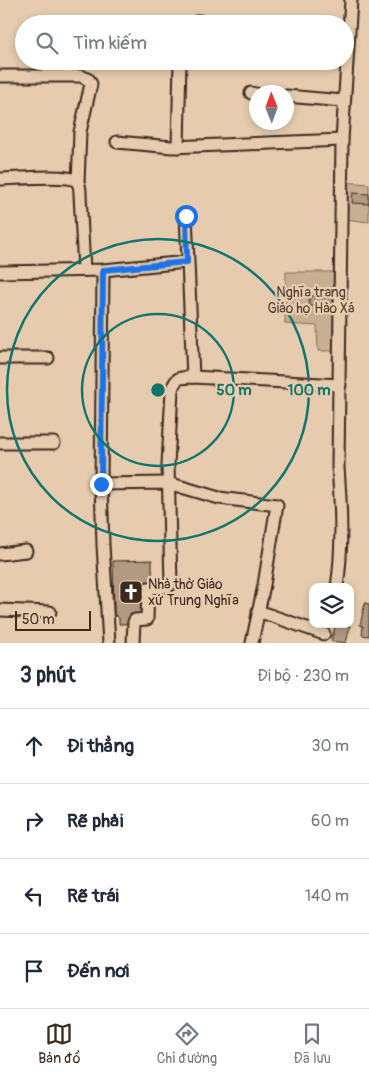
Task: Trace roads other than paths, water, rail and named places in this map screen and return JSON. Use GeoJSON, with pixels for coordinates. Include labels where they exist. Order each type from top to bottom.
{"type":"FeatureCollection","features":[{"type":"Feature","properties":{"kind":"street"},"geometry":{"type":"LineString","coordinates":[[350,15],[351,0]]}},
{"type":"Feature","properties":{"kind":"street"},"geometry":{"type":"LineString","coordinates":[[178,147],[180,70]]}},
{"type":"Feature","properties":{"kind":"street"},"geometry":{"type":"LineString","coordinates":[[338,583],[342,518],[338,467],[342,140],[345,70]]}},
{"type":"Feature","properties":{"kind":"street"},"geometry":{"type":"LineString","coordinates":[[0,76],[81,76],[89,80],[91,84],[80,132],[78,183],[84,270]]}},
{"type":"Feature","properties":{"kind":"street"},"geometry":{"type":"LineString","coordinates":[[294,97],[343,101]]}},
{"type":"Feature","properties":{"kind":"street"},"geometry":{"type":"LineString","coordinates":[[117,142],[178,147],[342,140]]}},
{"type":"Feature","properties":{"kind":"street"},"geometry":{"type":"LineString","coordinates":[[0,180],[64,178],[75,180],[78,183]]}},
{"type":"Feature","properties":{"kind":"street"},"geometry":{"type":"LineString","coordinates":[[186,216],[193,376]]}},
{"type":"Feature","properties":{"kind":"street"},"geometry":{"type":"LineString","coordinates":[[0,272],[103,270],[187,262]]}},
{"type":"Feature","properties":{"kind":"street"},"geometry":{"type":"LineString","coordinates":[[103,270],[101,484],[109,643]]}},
{"type":"Feature","properties":{"kind":"street"},"geometry":{"type":"LineString","coordinates":[[0,358],[48,358]]}},
{"type":"Feature","properties":{"kind":"street"},"geometry":{"type":"LineString","coordinates":[[133,643],[134,622],[147,619],[148,588],[171,584],[168,483],[172,390],[175,381],[179,378],[193,376],[340,385]]}},
{"type":"Feature","properties":{"kind":"street"},"geometry":{"type":"LineString","coordinates":[[0,443],[54,443]]}},
{"type":"Feature","properties":{"kind":"street"},"geometry":{"type":"LineString","coordinates":[[101,484],[168,483],[219,498],[277,502],[264,585],[252,643]]}},
{"type":"Feature","properties":{"kind":"street"},"geometry":{"type":"LineString","coordinates":[[0,554],[26,551]]}},
{"type":"Feature","properties":{"kind":"street"},"geometry":{"type":"LineString","coordinates":[[0,610],[50,612]]}},
{"type":"Feature","properties":{"kind":"street"},"geometry":{"type":"LineString","coordinates":[[258,611],[324,634]]}},
{"type":"Feature","properties":{"kind":"place","name":"Nhà thờ Giáo xứ Trung Nghĩa"},"geometry":{"type":"Point","coordinates":[131,592]}},
{"type":"Feature","properties":{"kind":"park label","name":"Nghĩa trang Giáo họ Hào Xá"},"geometry":{"type":"Point","coordinates":[311,300]}}]}
